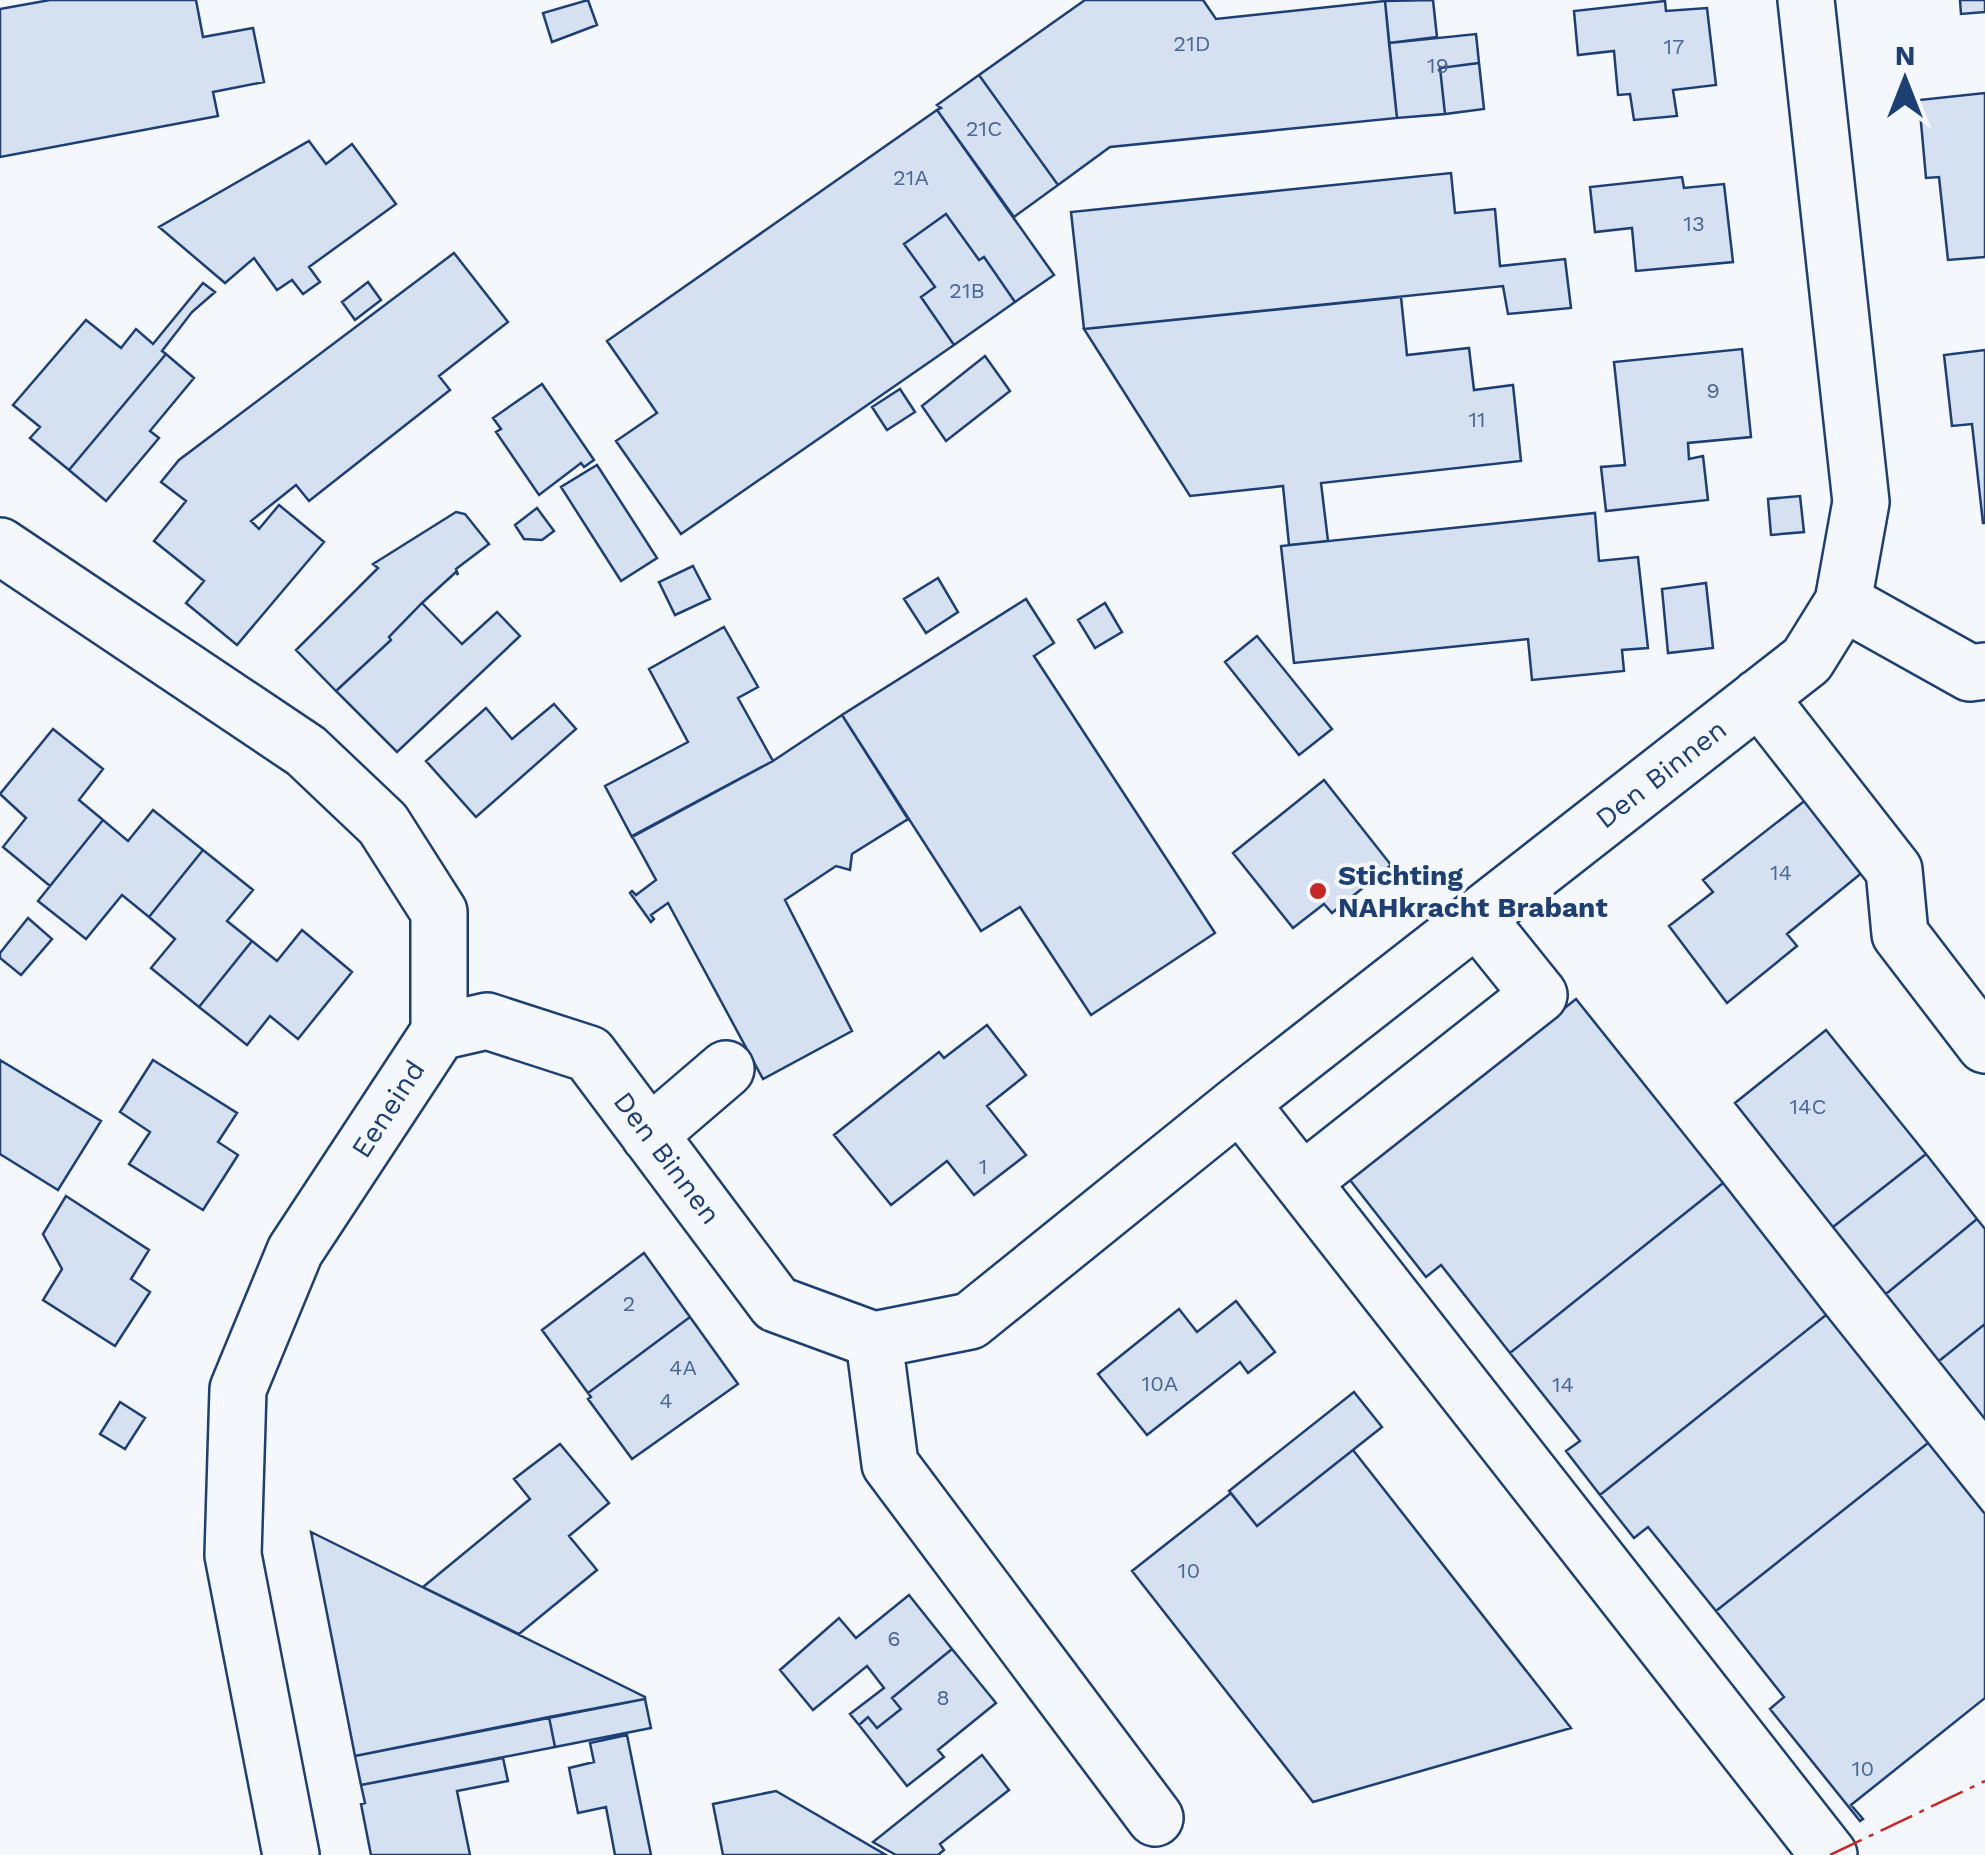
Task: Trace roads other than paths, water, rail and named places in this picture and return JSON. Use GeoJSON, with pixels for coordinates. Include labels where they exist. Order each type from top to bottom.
{"type":"FeatureCollection","features":[{"type":"Feature","properties":{"kind":"street","name":"Den Binnen"},"geometry":{"type":"LineString","coordinates":[[439,1032],[486,1021],[589,1054],[776,1304],[874,1340],[970,1321],[1240,1103],[1807,660],[1843,602],[1861,502],[1806,0]]}},
{"type":"Feature","properties":{"kind":"street","name":"Eeneind"},"geometry":{"type":"LineString","coordinates":[[0,546],[306,751],[382,824],[439,912],[439,1032],[295,1251],[238,1389],[233,1556],[291,1855]]}},
{"type":"Feature","properties":{"kind":"street"},"geometry":{"type":"LineString","coordinates":[[1843,602],[1970,673],[1985,672]]}},
{"type":"Feature","properties":{"kind":"street"},"geometry":{"type":"LineString","coordinates":[[1759,697],[1894,870],[1900,934],[1985,1046]]}},
{"type":"Feature","properties":{"kind":"street"},"geometry":{"type":"LineString","coordinates":[[1302,1181],[1539,995],[1477,918]]}},
{"type":"Feature","properties":{"kind":"street"},"geometry":{"type":"LineString","coordinates":[[649,1135],[726,1070]]}},
{"type":"Feature","properties":{"kind":"street"},"geometry":{"type":"LineString","coordinates":[[1240,1103],[1829,1855]]}},
{"type":"Feature","properties":{"kind":"street"},"geometry":{"type":"LineString","coordinates":[[874,1340],[890,1464],[1156,1818]]}},
{"type":"Feature","properties":{"kind":"place","name":"Stichting NAHkracht Brabant"},"geometry":{"type":"Point","coordinates":[1318,891]}}]}
